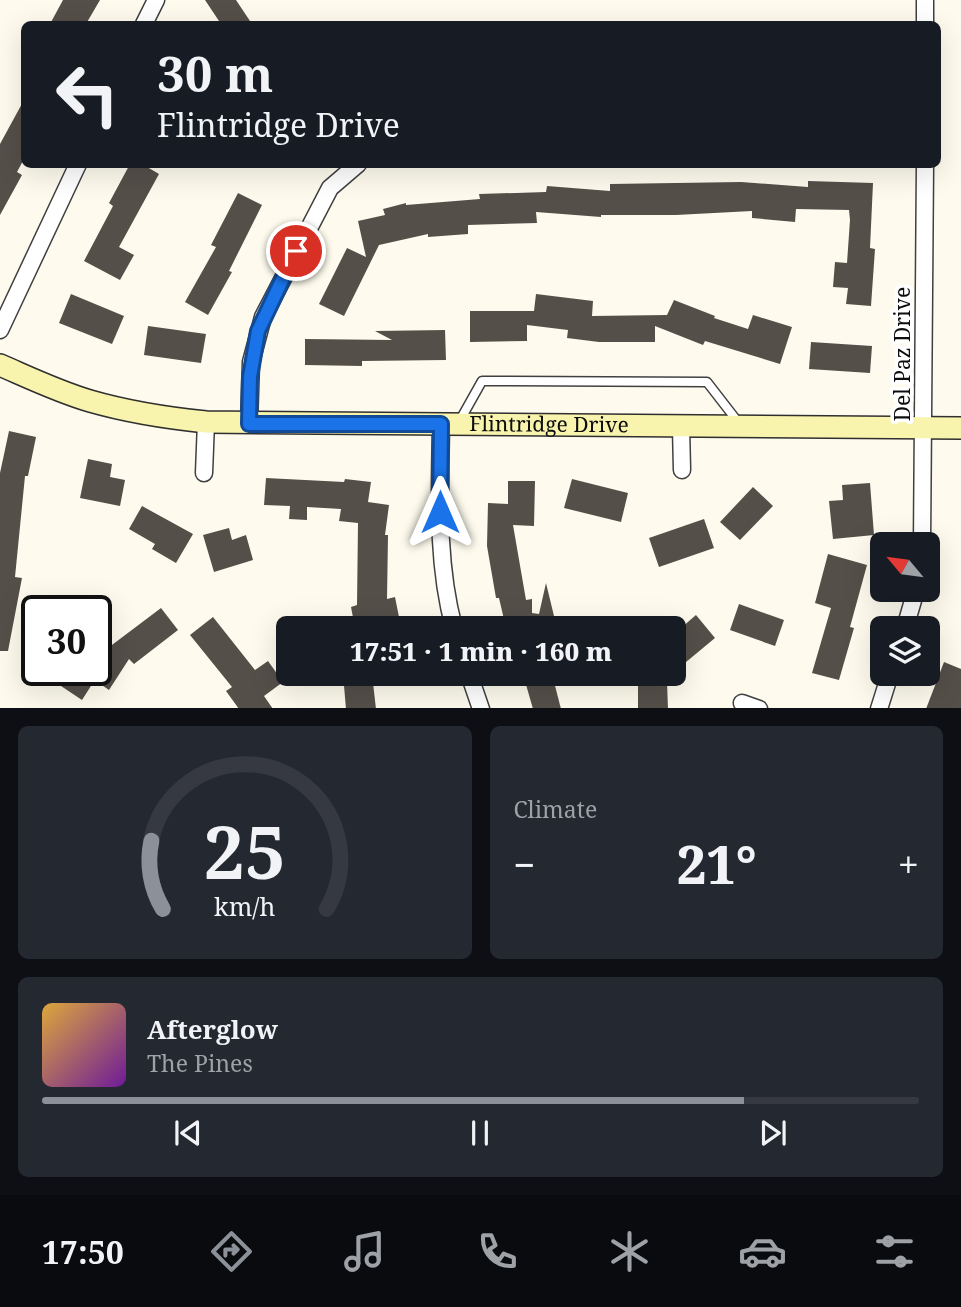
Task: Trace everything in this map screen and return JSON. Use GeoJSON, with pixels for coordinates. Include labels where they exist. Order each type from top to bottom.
{"type":"FeatureCollection","features":[{"type":"Feature","properties":{"kind":"street"},"geometry":{"type":"LineString","coordinates":[[146,21],[156,0]]}},
{"type":"Feature","properties":{"kind":"street"},"geometry":{"type":"LineString","coordinates":[[925,0],[925,21]]}},
{"type":"Feature","properties":{"kind":"street"},"geometry":{"type":"LineString","coordinates":[[0,330],[76,168]]}},
{"type":"Feature","properties":{"kind":"street"},"geometry":{"type":"LineString","coordinates":[[249,424],[251,362],[263,317],[330,188],[353,168]]}},
{"type":"Feature","properties":{"kind":"street","name":"Del Paz Drive"},"geometry":{"type":"LineString","coordinates":[[922,532],[925,168]]}},
{"type":"Feature","properties":{"kind":"street","name":"Flintridge Drive"},"geometry":{"type":"LineString","coordinates":[[0,365],[91,402],[168,418],[206,422],[961,428]]}},
{"type":"Feature","properties":{"kind":"street"},"geometry":{"type":"LineString","coordinates":[[204,473],[206,422]]}},
{"type":"Feature","properties":{"kind":"street"},"geometry":{"type":"LineString","coordinates":[[449,424],[441,565],[451,616]]}},
{"type":"Feature","properties":{"kind":"street"},"geometry":{"type":"LineString","coordinates":[[681,427],[682,470]]}},
{"type":"Feature","properties":{"kind":"street"},"geometry":{"type":"LineString","coordinates":[[473,686],[479,708]]}},
{"type":"Feature","properties":{"kind":"street"},"geometry":{"type":"LineString","coordinates":[[879,708],[886,686]]}},
{"type":"Feature","properties":{"kind":"street"},"geometry":{"type":"LineString","coordinates":[[742,703],[756,708]]}},
{"type":"Feature","properties":{"kind":"lane"},"geometry":{"type":"LineString","coordinates":[[449,424],[482,381],[707,382],[741,427]]}},
{"type":"Feature","properties":{"kind":"building"},"geometry":{"type":"Polygon","coordinates":[[[63,0],[100,0],[88,21],[52,21],[63,0]]]}},
{"type":"Feature","properties":{"kind":"building"},"geometry":{"type":"Polygon","coordinates":[[[205,0],[236,0],[250,21],[219,21],[205,0]]]}},
{"type":"Feature","properties":{"kind":"building"},"geometry":{"type":"Polygon","coordinates":[[[21,106],[21,165],[17,172],[22,175],[0,215],[0,144],[21,106]]]}},
{"type":"Feature","properties":{"kind":"building"},"geometry":{"type":"Polygon","coordinates":[[[128,168],[149,168],[159,174],[119,247],[134,255],[120,280],[84,261],[113,206],[109,203],[128,168]]]}},
{"type":"Feature","properties":{"kind":"building"},"geometry":{"type":"Polygon","coordinates":[[[808,181],[873,183],[870,248],[875,249],[871,306],[846,304],[848,288],[833,287],[835,262],[847,263],[849,210],[796,209],[795,222],[752,218],[752,211],[601,217],[536,212],[537,223],[468,225],[468,234],[428,237],[428,234],[379,245],[344,316],[319,304],[347,248],[366,257],[358,221],[385,215],[383,209],[406,203],[480,199],[479,194],[546,192],[547,186],[610,191],[610,184],[741,182],[808,187],[808,181]]]}},
{"type":"Feature","properties":{"kind":"building"},"geometry":{"type":"Polygon","coordinates":[[[238,193],[262,205],[229,271],[232,272],[208,315],[185,302],[216,247],[211,245],[238,193]]]}},
{"type":"Feature","properties":{"kind":"building"},"geometry":{"type":"Polygon","coordinates":[[[71,294],[124,316],[112,344],[59,323],[71,294]]]}},
{"type":"Feature","properties":{"kind":"building"},"geometry":{"type":"Polygon","coordinates":[[[536,294],[593,301],[592,316],[667,315],[674,300],[715,316],[714,318],[748,329],[753,315],[792,327],[780,364],[705,341],[703,345],[655,326],[655,342],[599,342],[567,338],[568,330],[527,325],[527,341],[470,342],[470,311],[534,311],[536,294]]]}},
{"type":"Feature","properties":{"kind":"building"},"geometry":{"type":"Polygon","coordinates":[[[148,326],[206,334],[201,363],[144,355],[148,326]]]}},
{"type":"Feature","properties":{"kind":"building"},"geometry":{"type":"Polygon","coordinates":[[[445,330],[446,360],[362,361],[362,366],[305,365],[305,339],[392,340],[375,331],[445,330]]]}},
{"type":"Feature","properties":{"kind":"building"},"geometry":{"type":"Polygon","coordinates":[[[811,342],[872,346],[870,373],[809,369],[811,342]]]}},
{"type":"Feature","properties":{"kind":"building"},"geometry":{"type":"Polygon","coordinates":[[[9,431],[36,437],[28,476],[25,476],[15,577],[22,578],[8,651],[0,651],[0,473],[9,431]]]}},
{"type":"Feature","properties":{"kind":"building"},"geometry":{"type":"Polygon","coordinates":[[[88,459],[112,464],[110,477],[125,480],[120,506],[80,498],[88,459]]]}},
{"type":"Feature","properties":{"kind":"building"},"geometry":{"type":"Polygon","coordinates":[[[266,478],[371,482],[368,502],[389,505],[385,535],[388,535],[387,599],[395,597],[399,616],[353,616],[351,607],[357,605],[358,523],[339,521],[341,509],[307,507],[307,520],[289,519],[290,506],[264,505],[266,478]]]}},
{"type":"Feature","properties":{"kind":"building"},"geometry":{"type":"Polygon","coordinates":[[[572,479],[628,493],[621,522],[564,508],[572,479]]]}},
{"type":"Feature","properties":{"kind":"building"},"geometry":{"type":"Polygon","coordinates":[[[508,481],[535,481],[534,526],[513,525],[526,600],[532,599],[532,613],[539,614],[546,583],[554,616],[503,616],[499,598],[496,598],[487,546],[488,503],[508,504],[508,481]]]}},
{"type":"Feature","properties":{"kind":"building"},"geometry":{"type":"Polygon","coordinates":[[[870,483],[874,532],[870,532],[870,535],[833,539],[829,501],[843,500],[842,485],[870,483]]]}},
{"type":"Feature","properties":{"kind":"building"},"geometry":{"type":"Polygon","coordinates":[[[753,487],[773,506],[740,540],[720,522],[753,487]]]}},
{"type":"Feature","properties":{"kind":"building"},"geometry":{"type":"Polygon","coordinates":[[[142,506],[193,534],[176,563],[152,549],[155,544],[129,529],[142,506]]]}},
{"type":"Feature","properties":{"kind":"building"},"geometry":{"type":"Polygon","coordinates":[[[704,519],[714,548],[659,567],[649,538],[704,519]]]}},
{"type":"Feature","properties":{"kind":"building"},"geometry":{"type":"Polygon","coordinates":[[[229,528],[232,540],[246,535],[253,560],[214,572],[203,535],[229,528]]]}},
{"type":"Feature","properties":{"kind":"building"},"geometry":{"type":"Polygon","coordinates":[[[828,554],[867,565],[850,627],[854,628],[839,680],[812,673],[831,608],[815,603],[828,554]]]}},
{"type":"Feature","properties":{"kind":"building"},"geometry":{"type":"Polygon","coordinates":[[[739,604],[784,620],[775,646],[730,630],[739,604]]]}},
{"type":"Feature","properties":{"kind":"building"},"geometry":{"type":"Polygon","coordinates":[[[161,608],[178,630],[134,664],[129,659],[112,685],[112,645],[161,608]]]}},
{"type":"Feature","properties":{"kind":"building"},"geometry":{"type":"Polygon","coordinates":[[[696,615],[715,638],[686,662],[686,624],[696,615]]]}},
{"type":"Feature","properties":{"kind":"building"},"geometry":{"type":"Polygon","coordinates":[[[213,617],[255,670],[268,661],[276,672],[278,686],[264,696],[272,708],[238,708],[226,691],[232,687],[190,635],[213,617]]]}},
{"type":"Feature","properties":{"kind":"building"},"geometry":{"type":"Polygon","coordinates":[[[944,662],[961,669],[961,708],[926,708],[935,686],[940,686],[940,672],[944,662]]]}},
{"type":"Feature","properties":{"kind":"building"},"geometry":{"type":"Polygon","coordinates":[[[61,686],[91,686],[82,700],[61,686]]]}},
{"type":"Feature","properties":{"kind":"building"},"geometry":{"type":"Polygon","coordinates":[[[344,686],[373,686],[376,708],[346,708],[344,686]]]}},
{"type":"Feature","properties":{"kind":"building"},"geometry":{"type":"Polygon","coordinates":[[[526,686],[555,686],[561,708],[533,708],[526,686]]]}},
{"type":"Feature","properties":{"kind":"building"},"geometry":{"type":"Polygon","coordinates":[[[638,686],[667,686],[668,708],[638,708],[638,686]]]}},
{"type":"Feature","properties":{"kind":"route"},"geometry":{"type":"LineString","coordinates":[[296,251],[258,331],[251,362],[249,424],[441,424],[440,512]]}}]}
